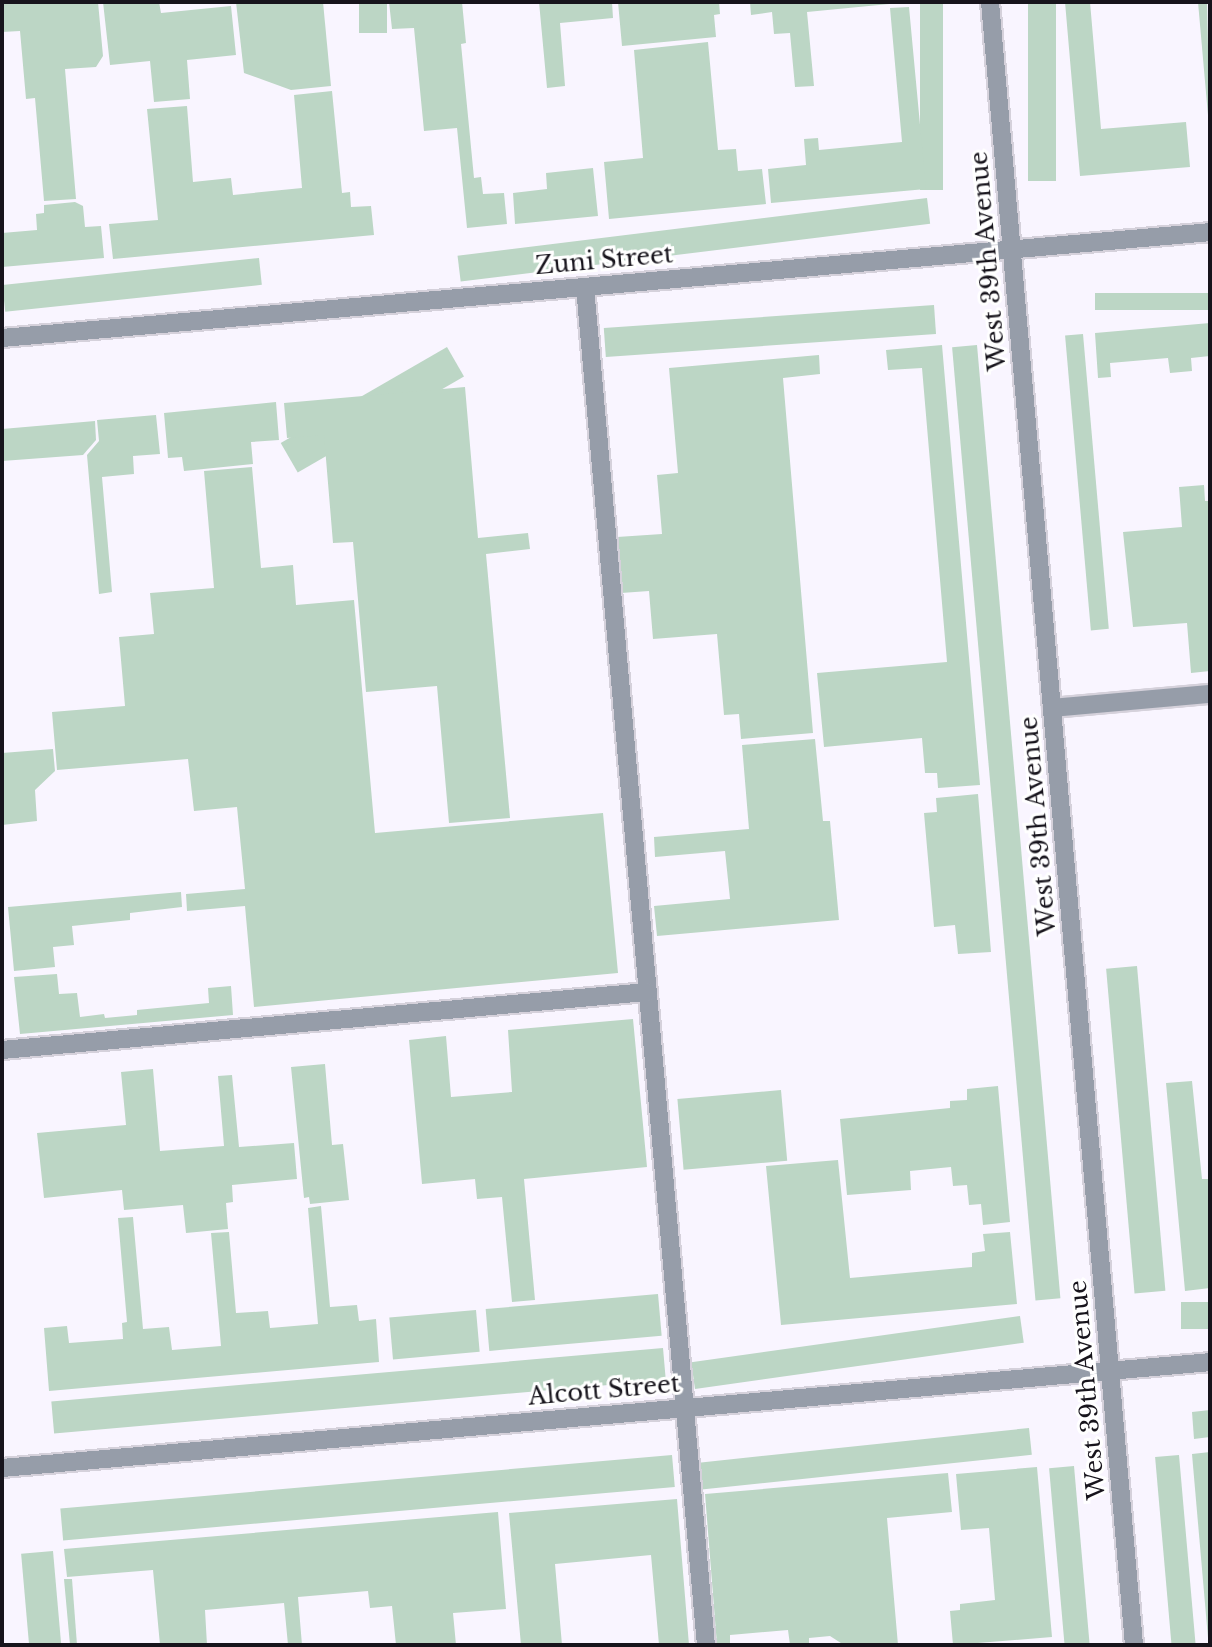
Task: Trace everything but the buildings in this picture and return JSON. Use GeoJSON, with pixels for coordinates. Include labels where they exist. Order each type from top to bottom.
{"type":"FeatureCollection","features":[{"type":"Feature","properties":{"kind":"street","name":"West 39th Avenue"},"geometry":{"type":"LineString","coordinates":[[990,2],[1134,1645]]}},
{"type":"Feature","properties":{"kind":"street","name":"Zuni Street"},"geometry":{"type":"LineString","coordinates":[[2,338],[1210,232]]}},
{"type":"Feature","properties":{"kind":"street"},"geometry":{"type":"LineString","coordinates":[[585,286],[706,1645]]}},
{"type":"Feature","properties":{"kind":"street"},"geometry":{"type":"LineString","coordinates":[[1052,708],[1210,694]]}},
{"type":"Feature","properties":{"kind":"street"},"geometry":{"type":"LineString","coordinates":[[2,1051],[647,992]]}},
{"type":"Feature","properties":{"kind":"street","name":"Alcott Street"},"geometry":{"type":"LineString","coordinates":[[2,1468],[1210,1362]]}},
{"type":"Feature","properties":{"kind":"green space"},"geometry":{"type":"Polygon","coordinates":[[[2,2],[98,2],[103,56],[96,67],[65,69],[76,199],[44,201],[35,98],[26,99],[20,31],[2,32],[2,2]]]}},
{"type":"Feature","properties":{"kind":"green space"},"geometry":{"type":"Polygon","coordinates":[[[103,2],[159,2],[161,13],[231,6],[236,55],[187,60],[190,99],[154,102],[150,61],[110,65],[103,2]]]}},
{"type":"Feature","properties":{"kind":"green space"},"geometry":{"type":"Polygon","coordinates":[[[236,2],[323,2],[331,86],[291,90],[244,73],[236,2]]]}},
{"type":"Feature","properties":{"kind":"green space"},"geometry":{"type":"Polygon","coordinates":[[[359,2],[387,2],[387,33],[359,33],[359,2]]]}},
{"type":"Feature","properties":{"kind":"green space"},"geometry":{"type":"Polygon","coordinates":[[[389,2],[462,2],[466,43],[461,44],[474,178],[481,177],[483,194],[504,193],[507,224],[467,228],[457,128],[424,131],[414,28],[392,29],[389,2]]]}},
{"type":"Feature","properties":{"kind":"green space"},"geometry":{"type":"Polygon","coordinates":[[[539,2],[612,2],[613,18],[560,23],[565,86],[547,88],[539,2]]]}},
{"type":"Feature","properties":{"kind":"green space"},"geometry":{"type":"Polygon","coordinates":[[[618,2],[719,2],[720,14],[714,15],[716,37],[622,46],[618,2]]]}},
{"type":"Feature","properties":{"kind":"green space"},"geometry":{"type":"Polygon","coordinates":[[[750,2],[910,2],[807,12],[814,86],[795,87],[790,33],[774,34],[772,12],[751,15],[750,2]]]}},
{"type":"Feature","properties":{"kind":"green space"},"geometry":{"type":"Polygon","coordinates":[[[920,2],[943,2],[943,190],[920,190],[920,2]]]}},
{"type":"Feature","properties":{"kind":"green space"},"geometry":{"type":"Polygon","coordinates":[[[1028,2],[1056,2],[1056,181],[1028,181],[1028,2]]]}},
{"type":"Feature","properties":{"kind":"green space"},"geometry":{"type":"Polygon","coordinates":[[[1065,2],[1090,2],[1101,129],[1186,122],[1190,167],[1080,176],[1065,2]]]}},
{"type":"Feature","properties":{"kind":"green space"},"geometry":{"type":"Polygon","coordinates":[[[1198,2],[1207,2],[1210,138],[1198,2]]]}},
{"type":"Feature","properties":{"kind":"green space"},"geometry":{"type":"Polygon","coordinates":[[[909,7],[926,189],[771,203],[768,169],[806,165],[804,139],[818,138],[819,150],[902,142],[890,8],[909,7]]]}},
{"type":"Feature","properties":{"kind":"green space"},"geometry":{"type":"Polygon","coordinates":[[[708,42],[718,150],[736,149],[738,171],[762,169],[766,204],[609,219],[604,162],[643,158],[634,50],[708,42]]]}},
{"type":"Feature","properties":{"kind":"green space"},"geometry":{"type":"Polygon","coordinates":[[[332,91],[342,193],[350,192],[351,207],[371,206],[374,235],[113,259],[109,224],[158,220],[147,109],[187,106],[193,182],[231,178],[233,195],[302,188],[294,95],[332,91]]]}},
{"type":"Feature","properties":{"kind":"green space"},"geometry":{"type":"Polygon","coordinates":[[[593,168],[598,216],[515,224],[513,193],[547,189],[546,173],[593,168]]]}},
{"type":"Feature","properties":{"kind":"green space"},"geometry":{"type":"Polygon","coordinates":[[[927,198],[930,224],[461,281],[458,256],[927,198]]]}},
{"type":"Feature","properties":{"kind":"green space"},"geometry":{"type":"Polygon","coordinates":[[[75,202],[83,206],[85,227],[101,226],[104,258],[2,267],[2,233],[37,230],[36,214],[44,213],[44,205],[75,202]]]}},
{"type":"Feature","properties":{"kind":"green space"},"geometry":{"type":"Polygon","coordinates":[[[259,258],[262,285],[5,312],[2,285],[259,258]]]}},
{"type":"Feature","properties":{"kind":"green space"},"geometry":{"type":"Polygon","coordinates":[[[1095,293],[1210,293],[1210,310],[1095,310],[1095,293]]]}},
{"type":"Feature","properties":{"kind":"green space"},"geometry":{"type":"Polygon","coordinates":[[[934,305],[936,334],[606,357],[604,328],[934,305]]]}},
{"type":"Feature","properties":{"kind":"green space"},"geometry":{"type":"Polygon","coordinates":[[[1210,323],[1210,356],[1191,358],[1192,371],[1170,373],[1168,358],[1110,363],[1111,377],[1098,378],[1095,333],[1210,323]]]}},
{"type":"Feature","properties":{"kind":"green space"},"geometry":{"type":"Polygon","coordinates":[[[1083,334],[1109,629],[1091,630],[1065,336],[1083,334]]]}},
{"type":"Feature","properties":{"kind":"green space"},"geometry":{"type":"Polygon","coordinates":[[[942,345],[980,785],[938,788],[937,773],[925,773],[922,738],[824,747],[817,673],[947,662],[922,368],[888,370],[886,350],[942,345]]]}},
{"type":"Feature","properties":{"kind":"green space"},"geometry":{"type":"Polygon","coordinates":[[[977,345],[1060,1298],[1036,1301],[952,347],[977,345]]]}},
{"type":"Feature","properties":{"kind":"green space"},"geometry":{"type":"Polygon","coordinates":[[[447,347],[464,376],[298,472],[281,443],[447,347]]]}},
{"type":"Feature","properties":{"kind":"green space"},"geometry":{"type":"Polygon","coordinates":[[[819,355],[820,374],[783,378],[813,733],[741,739],[739,714],[724,715],[717,634],[653,639],[649,591],[621,593],[617,537],[662,534],[657,475],[678,473],[669,368],[819,355]]]}},
{"type":"Feature","properties":{"kind":"green space"},"geometry":{"type":"Polygon","coordinates":[[[465,387],[478,538],[528,533],[530,549],[486,554],[510,818],[449,823],[437,686],[366,692],[353,542],[333,543],[324,435],[287,438],[284,403],[465,387]]]}},
{"type":"Feature","properties":{"kind":"green space"},"geometry":{"type":"Polygon","coordinates":[[[276,402],[279,440],[251,442],[253,464],[184,471],[182,457],[168,458],[164,413],[276,402]]]}},
{"type":"Feature","properties":{"kind":"green space"},"geometry":{"type":"Polygon","coordinates":[[[156,415],[160,454],[133,456],[134,474],[102,477],[112,592],[99,594],[87,455],[99,441],[97,420],[156,415]]]}},
{"type":"Feature","properties":{"kind":"green space"},"geometry":{"type":"Polygon","coordinates":[[[95,421],[96,440],[83,455],[2,461],[2,429],[95,421]]]}},
{"type":"Feature","properties":{"kind":"green space"},"geometry":{"type":"Polygon","coordinates":[[[252,467],[261,568],[293,565],[296,605],[354,600],[375,833],[603,813],[618,973],[254,1007],[245,906],[187,911],[186,894],[245,889],[237,807],[194,811],[188,759],[57,770],[52,712],[125,706],[119,637],[154,634],[150,593],[214,588],[204,471],[252,467]]]}},
{"type":"Feature","properties":{"kind":"green space"},"geometry":{"type":"Polygon","coordinates":[[[1204,485],[1205,501],[1210,501],[1210,671],[1191,673],[1187,623],[1133,627],[1123,532],[1182,527],[1179,487],[1204,485]]]}},
{"type":"Feature","properties":{"kind":"green space"},"geometry":{"type":"Polygon","coordinates":[[[815,739],[823,821],[830,821],[839,920],[657,936],[654,906],[730,899],[725,851],[655,857],[654,837],[749,829],[742,745],[815,739]]]}},
{"type":"Feature","properties":{"kind":"green space"},"geometry":{"type":"Polygon","coordinates":[[[53,749],[55,771],[35,790],[37,821],[2,825],[2,753],[53,749]]]}},
{"type":"Feature","properties":{"kind":"green space"},"geometry":{"type":"Polygon","coordinates":[[[978,794],[991,952],[958,954],[955,925],[934,927],[924,813],[937,812],[936,798],[978,794]]]}},
{"type":"Feature","properties":{"kind":"green space"},"geometry":{"type":"Polygon","coordinates":[[[181,892],[182,907],[130,913],[130,920],[72,926],[74,945],[53,947],[55,967],[14,971],[8,907],[181,892]]]}},
{"type":"Feature","properties":{"kind":"green space"},"geometry":{"type":"Polygon","coordinates":[[[1137,966],[1165,1291],[1135,1293],[1106,969],[1137,966]]]}},
{"type":"Feature","properties":{"kind":"green space"},"geometry":{"type":"Polygon","coordinates":[[[57,974],[59,994],[77,993],[80,1017],[104,1014],[105,1018],[137,1015],[137,1010],[209,1003],[208,988],[231,986],[233,1015],[20,1034],[14,977],[57,974]]]}},
{"type":"Feature","properties":{"kind":"green space"},"geometry":{"type":"Polygon","coordinates":[[[633,1019],[647,1167],[524,1179],[535,1300],[512,1302],[502,1197],[477,1199],[475,1179],[422,1184],[409,1040],[446,1036],[451,1097],[512,1092],[508,1030],[633,1019]]]}},
{"type":"Feature","properties":{"kind":"green space"},"geometry":{"type":"Polygon","coordinates":[[[325,1064],[332,1145],[343,1144],[349,1200],[310,1204],[309,1197],[304,1198],[291,1067],[325,1064]]]}},
{"type":"Feature","properties":{"kind":"green space"},"geometry":{"type":"Polygon","coordinates":[[[153,1069],[160,1151],[224,1146],[218,1076],[232,1075],[239,1147],[294,1143],[297,1179],[232,1185],[233,1202],[226,1203],[228,1229],[186,1233],[183,1205],[124,1210],[122,1190],[44,1198],[37,1133],[126,1125],[121,1072],[153,1069]]]}},
{"type":"Feature","properties":{"kind":"green space"},"geometry":{"type":"Polygon","coordinates":[[[1192,1081],[1202,1179],[1210,1179],[1210,1288],[1185,1291],[1166,1083],[1192,1081]]]}},
{"type":"Feature","properties":{"kind":"green space"},"geometry":{"type":"Polygon","coordinates":[[[998,1086],[1010,1222],[983,1225],[981,1204],[969,1205],[967,1185],[953,1186],[951,1167],[910,1171],[911,1190],[847,1195],[840,1119],[950,1108],[950,1101],[967,1100],[967,1089],[998,1086]]]}},
{"type":"Feature","properties":{"kind":"green space"},"geometry":{"type":"Polygon","coordinates":[[[781,1090],[787,1161],[684,1170],[677,1099],[781,1090]]]}},
{"type":"Feature","properties":{"kind":"green space"},"geometry":{"type":"Polygon","coordinates":[[[838,1160],[850,1278],[972,1267],[972,1253],[985,1251],[983,1234],[1010,1232],[1017,1304],[781,1325],[766,1166],[838,1160]]]}},
{"type":"Feature","properties":{"kind":"green space"},"geometry":{"type":"Polygon","coordinates":[[[321,1206],[330,1307],[357,1305],[359,1321],[376,1319],[379,1362],[49,1391],[44,1328],[67,1326],[69,1343],[123,1339],[122,1323],[127,1322],[118,1218],[133,1217],[143,1329],[169,1327],[172,1350],[221,1346],[211,1233],[229,1232],[236,1313],[268,1311],[270,1328],[318,1324],[308,1208],[321,1206]]]}},
{"type":"Feature","properties":{"kind":"green space"},"geometry":{"type":"Polygon","coordinates":[[[658,1294],[662,1336],[489,1351],[486,1309],[658,1294]]]}},
{"type":"Feature","properties":{"kind":"green space"},"geometry":{"type":"Polygon","coordinates":[[[1181,1302],[1210,1302],[1210,1329],[1181,1329],[1181,1302]]]}},
{"type":"Feature","properties":{"kind":"green space"},"geometry":{"type":"Polygon","coordinates":[[[476,1310],[480,1352],[393,1359],[389,1318],[476,1310]]]}},
{"type":"Feature","properties":{"kind":"green space"},"geometry":{"type":"Polygon","coordinates":[[[1020,1316],[1024,1343],[695,1389],[691,1362],[1020,1316]]]}},
{"type":"Feature","properties":{"kind":"green space"},"geometry":{"type":"Polygon","coordinates":[[[663,1348],[666,1380],[54,1433],[51,1402],[663,1348]]]}},
{"type":"Feature","properties":{"kind":"green space"},"geometry":{"type":"Polygon","coordinates":[[[1210,1410],[1210,1437],[1194,1439],[1192,1412],[1210,1410]]]}},
{"type":"Feature","properties":{"kind":"green space"},"geometry":{"type":"Polygon","coordinates":[[[1029,1428],[1032,1455],[702,1490],[699,1463],[1029,1428]]]}},
{"type":"Feature","properties":{"kind":"green space"},"geometry":{"type":"Polygon","coordinates":[[[1210,1452],[1210,1638],[1208,1638],[1192,1454],[1210,1452]]]}},
{"type":"Feature","properties":{"kind":"green space"},"geometry":{"type":"Polygon","coordinates":[[[672,1455],[675,1487],[63,1540],[60,1509],[672,1455]]]}},
{"type":"Feature","properties":{"kind":"green space"},"geometry":{"type":"Polygon","coordinates":[[[1179,1455],[1196,1645],[1172,1645],[1155,1457],[1179,1455]]]}},
{"type":"Feature","properties":{"kind":"green space"},"geometry":{"type":"Polygon","coordinates":[[[1074,1466],[1090,1645],[1065,1645],[1049,1468],[1074,1466]]]}},
{"type":"Feature","properties":{"kind":"green space"},"geometry":{"type":"Polygon","coordinates":[[[1037,1467],[1052,1637],[953,1645],[950,1611],[960,1610],[960,1604],[995,1600],[989,1528],[961,1530],[956,1474],[1037,1467]]]}},
{"type":"Feature","properties":{"kind":"green space"},"geometry":{"type":"Polygon","coordinates":[[[948,1473],[952,1512],[887,1518],[898,1645],[844,1645],[830,1636],[809,1638],[809,1645],[790,1645],[788,1630],[730,1635],[730,1645],[717,1645],[705,1494],[948,1473]]]}},
{"type":"Feature","properties":{"kind":"green space"},"geometry":{"type":"Polygon","coordinates":[[[677,1499],[689,1645],[659,1645],[651,1555],[555,1564],[562,1645],[521,1645],[509,1513],[677,1499]]]}},
{"type":"Feature","properties":{"kind":"green space"},"geometry":{"type":"Polygon","coordinates":[[[498,1512],[506,1609],[453,1613],[456,1645],[396,1645],[392,1606],[370,1608],[368,1591],[298,1597],[302,1645],[288,1645],[284,1603],[205,1610],[207,1645],[160,1645],[153,1570],[67,1577],[64,1549],[498,1512]]]}},
{"type":"Feature","properties":{"kind":"green space"},"geometry":{"type":"Polygon","coordinates":[[[53,1551],[61,1645],[29,1645],[21,1554],[53,1551]]]}},
{"type":"Feature","properties":{"kind":"green space"},"geometry":{"type":"Polygon","coordinates":[[[64,1579],[72,1579],[77,1645],[70,1645],[64,1579]]]}}]}
